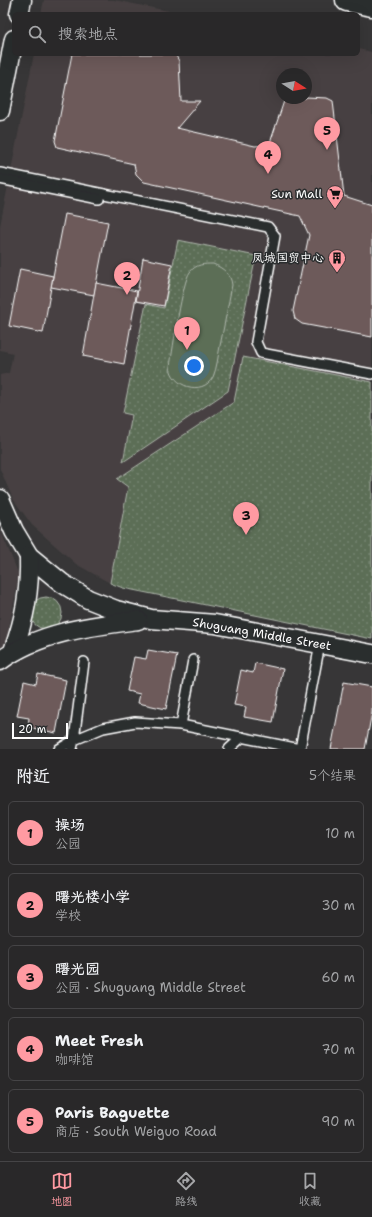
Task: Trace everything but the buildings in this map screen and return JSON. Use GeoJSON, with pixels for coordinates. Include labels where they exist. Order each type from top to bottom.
{"type":"FeatureCollection","features":[{"type":"Feature","properties":{"kind":"main road"},"geometry":{"type":"LineString","coordinates":[[347,0],[372,5]]}},
{"type":"Feature","properties":{"kind":"street"},"geometry":{"type":"LineString","coordinates":[[19,12],[22,0]]}},
{"type":"Feature","properties":{"kind":"street"},"geometry":{"type":"LineString","coordinates":[[0,111],[12,49]]}},
{"type":"Feature","properties":{"kind":"street","name":"Shuguang Middle Street"},"geometry":{"type":"LineString","coordinates":[[0,499],[7,530],[29,556],[62,583],[88,599],[116,610],[151,619],[216,624],[372,654]]}},
{"type":"Feature","properties":{"kind":"street"},"geometry":{"type":"LineString","coordinates":[[7,656],[24,623],[30,583],[29,556]]}},
{"type":"Feature","properties":{"kind":"street","name":"Shuguang Middle Street"},"geometry":{"type":"LineString","coordinates":[[7,656],[38,640],[68,632],[98,625],[151,619]]}},
{"type":"Feature","properties":{"kind":"lane"},"geometry":{"type":"LineString","coordinates":[[0,173],[268,227],[275,236],[256,342],[261,353],[372,374]]}},
{"type":"Feature","properties":{"kind":"lane"},"geometry":{"type":"LineString","coordinates":[[0,179],[262,232],[270,238],[250,342],[257,358],[372,380]]}},
{"type":"Feature","properties":{"kind":"lane"},"geometry":{"type":"LineString","coordinates":[[59,749],[73,745],[103,728],[135,722],[181,725],[300,749],[320,644]]}},
{"type":"Feature","properties":{"kind":"lane"},"geometry":{"type":"LineString","coordinates":[[181,725],[193,660]]}},
{"type":"Feature","properties":{"kind":"lane"},"geometry":{"type":"LineString","coordinates":[[73,745],[84,662]]}},
{"type":"Feature","properties":{"kind":"lane"},"geometry":{"type":"LineString","coordinates":[[229,749],[242,737]]}},
{"type":"Feature","properties":{"kind":"shaded area"},"geometry":{"type":"Polygon","coordinates":[[[44,0],[114,0],[173,12],[41,12],[44,0]]]}},
{"type":"Feature","properties":{"kind":"shaded area"},"geometry":{"type":"Polygon","coordinates":[[[360,49],[372,52],[372,382],[243,357],[234,402],[117,479],[128,487],[110,583],[76,564],[32,525],[13,499],[0,469],[0,375],[9,373],[13,353],[0,350],[0,226],[34,56],[360,56],[360,49]]]}},
{"type":"Feature","properties":{"kind":"shaded area"},"geometry":{"type":"Polygon","coordinates":[[[0,529],[19,575],[6,645],[0,648],[0,529]]]}},
{"type":"Feature","properties":{"kind":"green space"},"geometry":{"type":"Polygon","coordinates":[[[178,240],[256,256],[228,391],[123,462],[132,415],[123,413],[146,304],[164,308],[178,240]]]}},
{"type":"Feature","properties":{"kind":"green space"},"geometry":{"type":"Polygon","coordinates":[[[203,264],[213,264],[226,272],[232,285],[213,377],[202,387],[195,388],[181,384],[172,373],[170,366],[181,302],[187,278],[192,269],[203,264]]]}},
{"type":"Feature","properties":{"kind":"green space"},"geometry":{"type":"Polygon","coordinates":[[[243,357],[372,382],[372,639],[123,588],[110,583],[128,487],[117,479],[234,402],[243,357]]]}},
{"type":"Feature","properties":{"kind":"green space"},"geometry":{"type":"Polygon","coordinates":[[[46,597],[55,600],[59,604],[62,613],[59,622],[55,626],[46,629],[37,626],[33,622],[30,613],[33,604],[37,600],[46,597]]]}},
{"type":"Feature","properties":{"kind":"place","name":"Paris Baguette"},"geometry":{"type":"Point","coordinates":[327,150]}},
{"type":"Feature","properties":{"kind":"place","name":"Meet Fresh"},"geometry":{"type":"Point","coordinates":[268,174]}},
{"type":"Feature","properties":{"kind":"place","name":"Sun Mall"},"geometry":{"type":"Point","coordinates":[335,209]}},
{"type":"Feature","properties":{"kind":"place","name":"凤城国贸中心"},"geometry":{"type":"Point","coordinates":[337,273]}},
{"type":"Feature","properties":{"kind":"place","name":"曙光楼小学"},"geometry":{"type":"Point","coordinates":[127,295]}},
{"type":"Feature","properties":{"kind":"place","name":"操场"},"geometry":{"type":"Point","coordinates":[187,350]}},
{"type":"Feature","properties":{"kind":"place","name":"曙光园"},"geometry":{"type":"Point","coordinates":[246,535]}}]}
